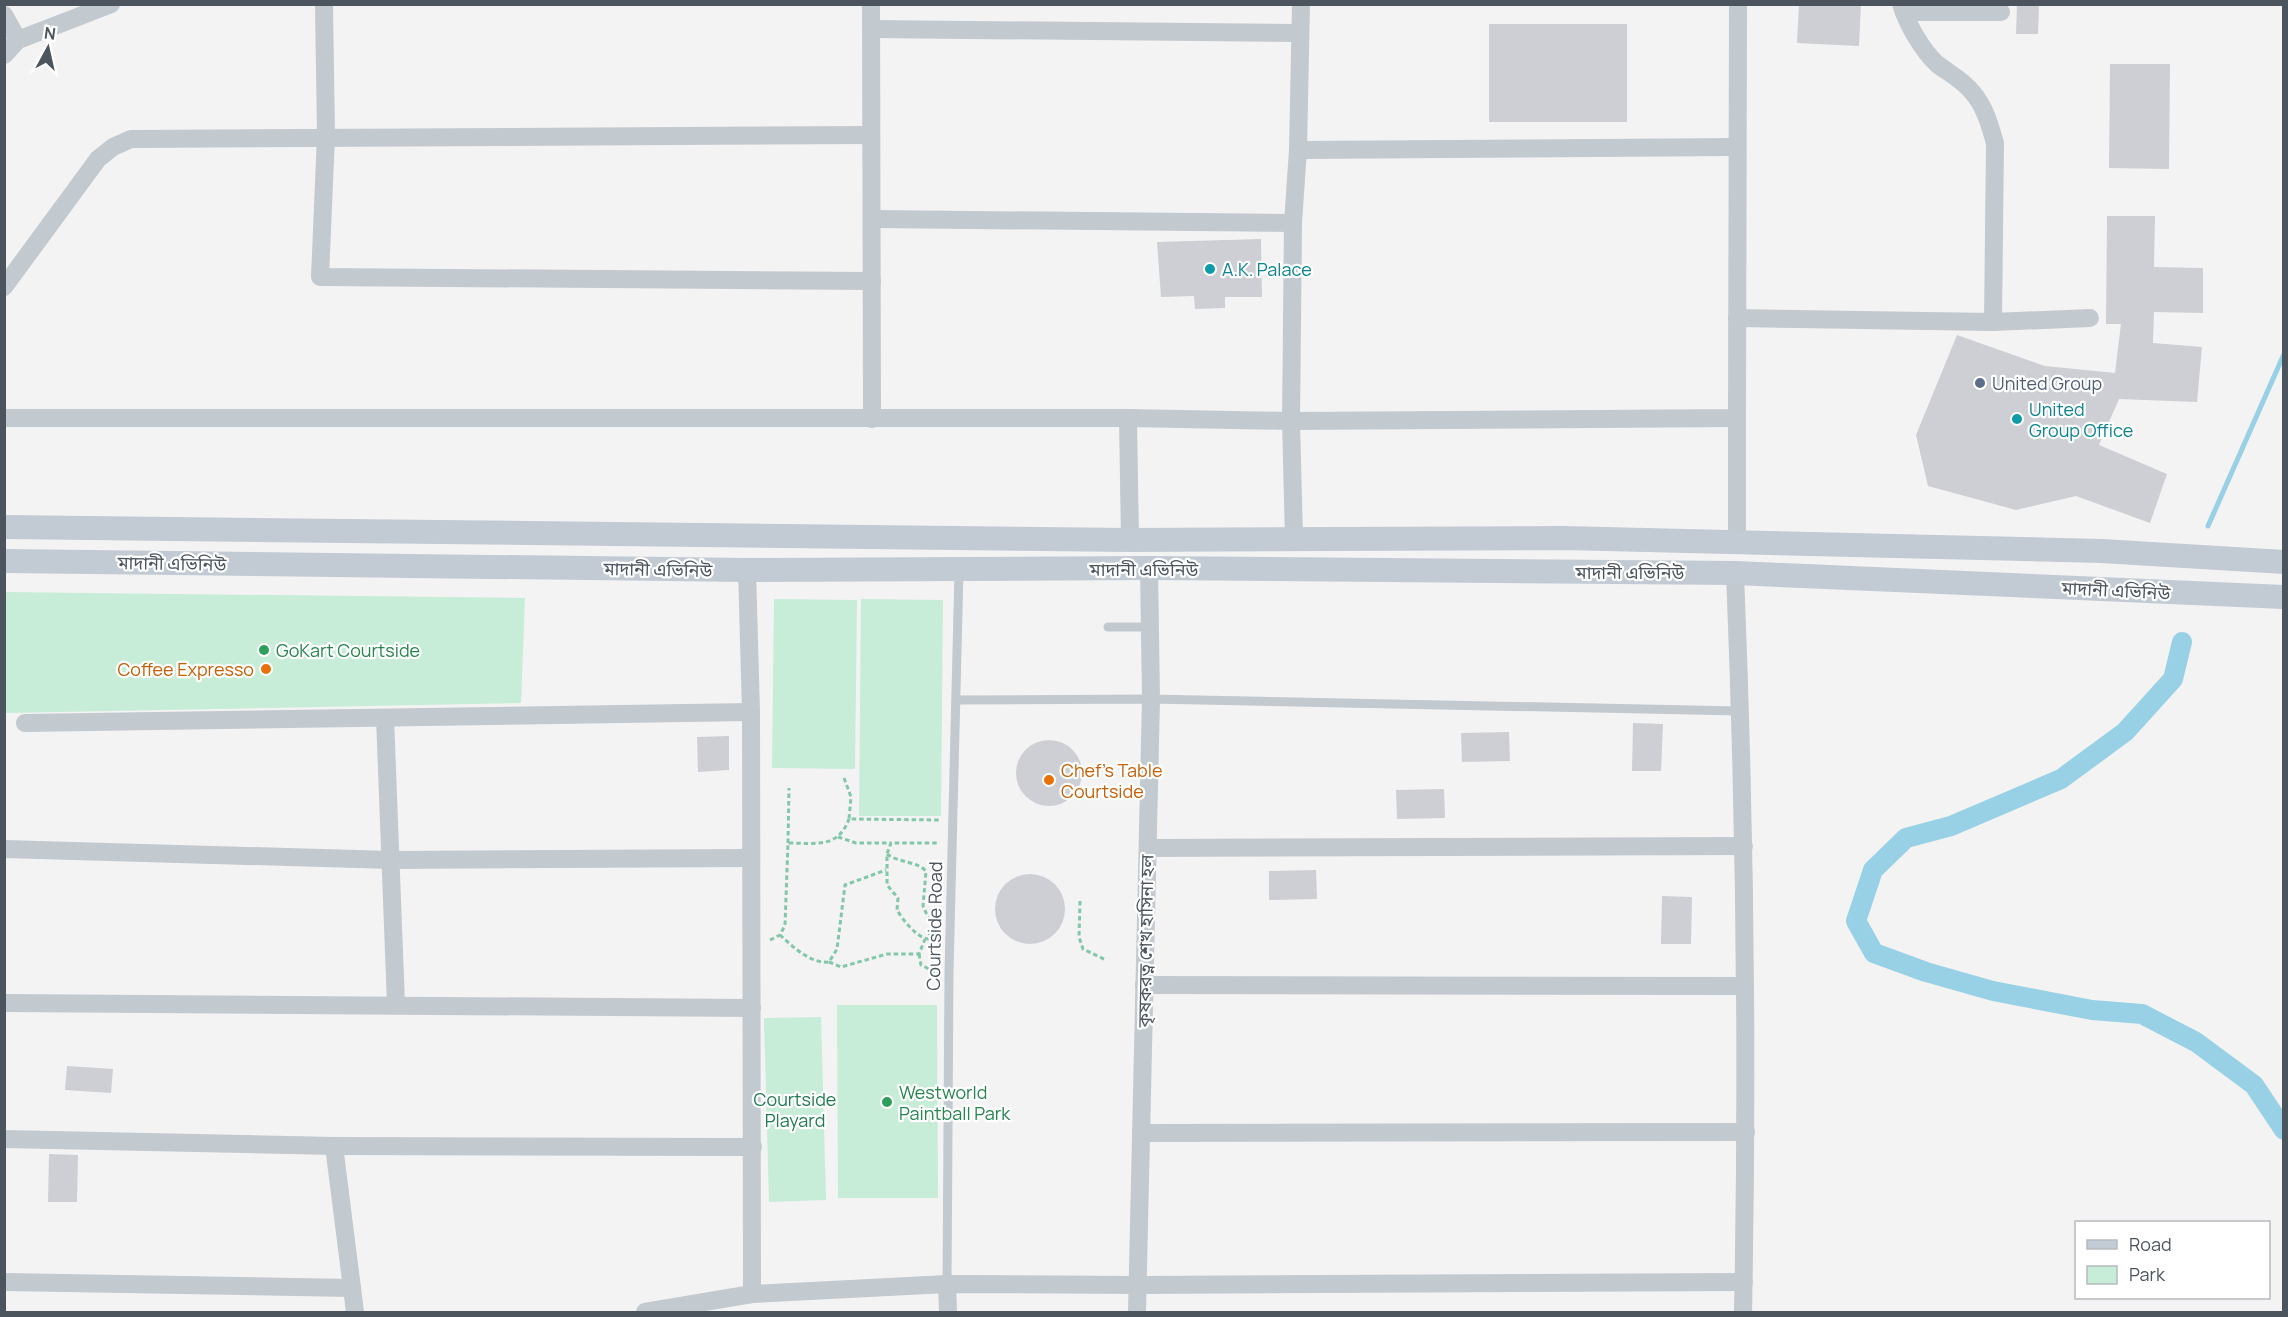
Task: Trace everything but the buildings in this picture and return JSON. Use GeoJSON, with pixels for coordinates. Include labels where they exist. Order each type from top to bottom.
{"type":"FeatureCollection","features":[{"type":"Feature","properties":{"kind":"main road","name":"মাদানী এভিনিউ"},"geometry":{"type":"LineString","coordinates":[[4,527],[1130,540],[1564,538],[2102,550],[2283,562]]}},
{"type":"Feature","properties":{"kind":"main road"},"geometry":{"type":"LineString","coordinates":[[743,535],[747,570]]}},
{"type":"Feature","properties":{"kind":"main road"},"geometry":{"type":"LineString","coordinates":[[957,538],[959,568]]}},
{"type":"Feature","properties":{"kind":"main road","name":"মাদানী এভিনিউ"},"geometry":{"type":"LineString","coordinates":[[4,561],[747,570],[1149,568],[1735,573],[2283,597]]}},
{"type":"Feature","properties":{"kind":"street"},"geometry":{"type":"LineString","coordinates":[[4,55],[18,40],[70,12],[111,4]]}},
{"type":"Feature","properties":{"kind":"street"},"geometry":{"type":"LineString","coordinates":[[324,4],[326,136],[320,277],[872,281]]}},
{"type":"Feature","properties":{"kind":"street"},"geometry":{"type":"LineString","coordinates":[[872,4],[872,419]]}},
{"type":"Feature","properties":{"kind":"street"},"geometry":{"type":"LineString","coordinates":[[1294,539],[1291,421],[1293,222],[1298,150],[1298,33],[1301,4]]}},
{"type":"Feature","properties":{"kind":"street"},"geometry":{"type":"LineString","coordinates":[[1737,541],[1738,4]]}},
{"type":"Feature","properties":{"kind":"street"},"geometry":{"type":"LineString","coordinates":[[1993,322],[1995,143],[1987,116],[1974,93],[1956,75],[1937,63],[1920,43],[1903,8],[2001,12]]}},
{"type":"Feature","properties":{"kind":"street"},"geometry":{"type":"LineString","coordinates":[[4,15],[18,40]]}},
{"type":"Feature","properties":{"kind":"street"},"geometry":{"type":"LineString","coordinates":[[871,29],[1298,33]]}},
{"type":"Feature","properties":{"kind":"street"},"geometry":{"type":"LineString","coordinates":[[4,286],[98,159],[113,147],[131,139],[326,136],[872,135]]}},
{"type":"Feature","properties":{"kind":"street"},"geometry":{"type":"LineString","coordinates":[[1298,150],[1737,147]]}},
{"type":"Feature","properties":{"kind":"street"},"geometry":{"type":"LineString","coordinates":[[872,219],[1293,222]]}},
{"type":"Feature","properties":{"kind":"street"},"geometry":{"type":"LineString","coordinates":[[1737,318],[1993,322],[2090,318]]}},
{"type":"Feature","properties":{"kind":"street"},"geometry":{"type":"LineString","coordinates":[[4,418],[1128,418],[1291,421],[1737,418]]}},
{"type":"Feature","properties":{"kind":"street"},"geometry":{"type":"LineString","coordinates":[[1128,418],[1130,540]]}},
{"type":"Feature","properties":{"kind":"street","name":"কৃষকরত্ন শেখ হাসিনা হল"},"geometry":{"type":"LineString","coordinates":[[1137,1312],[1151,699],[1149,568]]}},
{"type":"Feature","properties":{"kind":"street"},"geometry":{"type":"LineString","coordinates":[[747,570],[751,712],[752,1294]]}},
{"type":"Feature","properties":{"kind":"street"},"geometry":{"type":"LineString","coordinates":[[1735,573],[1744,846],[1746,1132],[1743,1312]]}},
{"type":"Feature","properties":{"kind":"street"},"geometry":{"type":"LineString","coordinates":[[25,723],[751,712]]}},
{"type":"Feature","properties":{"kind":"street"},"geometry":{"type":"LineString","coordinates":[[385,718],[396,1004]]}},
{"type":"Feature","properties":{"kind":"street"},"geometry":{"type":"LineString","coordinates":[[1148,848],[1744,846]]}},
{"type":"Feature","properties":{"kind":"street"},"geometry":{"type":"LineString","coordinates":[[4,849],[391,860],[751,858]]}},
{"type":"Feature","properties":{"kind":"street"},"geometry":{"type":"LineString","coordinates":[[1144,985],[1744,986]]}},
{"type":"Feature","properties":{"kind":"street"},"geometry":{"type":"LineString","coordinates":[[4,1003],[752,1008]]}},
{"type":"Feature","properties":{"kind":"street"},"geometry":{"type":"LineString","coordinates":[[1141,1133],[1746,1132]]}},
{"type":"Feature","properties":{"kind":"street"},"geometry":{"type":"LineString","coordinates":[[4,1139],[334,1146],[753,1147]]}},
{"type":"Feature","properties":{"kind":"street"},"geometry":{"type":"LineString","coordinates":[[334,1146],[355,1312]]}},
{"type":"Feature","properties":{"kind":"street"},"geometry":{"type":"LineString","coordinates":[[4,1282],[352,1288]]}},
{"type":"Feature","properties":{"kind":"street"},"geometry":{"type":"LineString","coordinates":[[645,1312],[752,1294],[947,1284],[1743,1282]]}},
{"type":"Feature","properties":{"kind":"street"},"geometry":{"type":"LineString","coordinates":[[947,1284],[948,1312]]}},
{"type":"Feature","properties":{"kind":"lane","name":"Courtside Road"},"geometry":{"type":"LineString","coordinates":[[947,1284],[949,972],[959,568]]}},
{"type":"Feature","properties":{"kind":"lane"},"geometry":{"type":"LineString","coordinates":[[1108,627],[1150,627]]}},
{"type":"Feature","properties":{"kind":"lane"},"geometry":{"type":"LineString","coordinates":[[956,700],[1151,699],[1740,711]]}},
{"type":"Feature","properties":{"kind":"path"},"geometry":{"type":"LineString","coordinates":[[788,843],[828,842],[845,832],[851,797],[844,778]]}},
{"type":"Feature","properties":{"kind":"path"},"geometry":{"type":"LineString","coordinates":[[752,942],[772,940],[780,935],[785,925],[789,788]]}},
{"type":"Feature","properties":{"kind":"path"},"geometry":{"type":"LineString","coordinates":[[849,819],[953,820]]}},
{"type":"Feature","properties":{"kind":"path"},"geometry":{"type":"LineString","coordinates":[[838,837],[856,843],[952,843]]}},
{"type":"Feature","properties":{"kind":"path"},"geometry":{"type":"LineString","coordinates":[[891,843],[887,854],[887,885],[898,898],[897,910],[901,916],[925,939]]}},
{"type":"Feature","properties":{"kind":"path"},"geometry":{"type":"LineString","coordinates":[[887,854],[894,860],[921,866],[926,871],[923,906],[932,926],[931,935],[925,939],[919,954],[921,965],[927,970],[949,972]]}},
{"type":"Feature","properties":{"kind":"path"},"geometry":{"type":"LineString","coordinates":[[829,962],[837,949],[845,885],[886,870]]}},
{"type":"Feature","properties":{"kind":"path"},"geometry":{"type":"LineString","coordinates":[[1080,900],[1079,937],[1083,950],[1106,960]]}},
{"type":"Feature","properties":{"kind":"path"},"geometry":{"type":"LineString","coordinates":[[780,935],[806,955],[818,961],[842,967],[887,954],[919,954]]}},
{"type":"Feature","properties":{"kind":"green space","name":"GoKart Courtside"},"geometry":{"type":"Polygon","coordinates":[[[5,592],[525,598],[521,703],[5,713],[5,592]]]}},
{"type":"Feature","properties":{"kind":"green space"},"geometry":{"type":"Polygon","coordinates":[[[774,599],[857,600],[855,769],[772,768],[774,599]]]}},
{"type":"Feature","properties":{"kind":"green space"},"geometry":{"type":"Polygon","coordinates":[[[861,599],[943,600],[941,816],[859,816],[861,599]]]}},
{"type":"Feature","properties":{"kind":"green space","name":"Westworld Paintball Park"},"geometry":{"type":"Polygon","coordinates":[[[837,1005],[937,1005],[938,1198],[838,1198],[837,1005]]]}},
{"type":"Feature","properties":{"kind":"green space","name":"Courtside Playard"},"geometry":{"type":"Polygon","coordinates":[[[821,1017],[826,1200],[769,1202],[764,1018],[821,1017]]]}},
{"type":"Feature","properties":{"kind":"waterway"},"geometry":{"type":"LineString","coordinates":[[2208,526],[2284,354]]}},
{"type":"Feature","properties":{"kind":"waterway"},"geometry":{"type":"LineString","coordinates":[[2182,642],[2173,679],[2125,732],[2061,779],[1951,826],[1906,838],[1873,870],[1856,921],[1874,953],[1926,972],[1993,991],[2092,1010],[2142,1014],[2196,1042],[2254,1085],[2284,1130]]}},
{"type":"Feature","properties":{"kind":"place","name":"A.K. Palace"},"geometry":{"type":"Point","coordinates":[1210,269]}},
{"type":"Feature","properties":{"kind":"place","name":"United Group"},"geometry":{"type":"Point","coordinates":[1980,383]}},
{"type":"Feature","properties":{"kind":"place","name":"United Group Office"},"geometry":{"type":"Point","coordinates":[2017,419]}},
{"type":"Feature","properties":{"kind":"place","name":"GoKart Courtside"},"geometry":{"type":"Point","coordinates":[264,650]}},
{"type":"Feature","properties":{"kind":"place","name":"Coffee Expresso"},"geometry":{"type":"Point","coordinates":[266,669]}},
{"type":"Feature","properties":{"kind":"place","name":"Chef's Table Courtside"},"geometry":{"type":"Point","coordinates":[1049,780]}},
{"type":"Feature","properties":{"kind":"place","name":"Westworld Paintball Park"},"geometry":{"type":"Point","coordinates":[887,1102]}}]}
